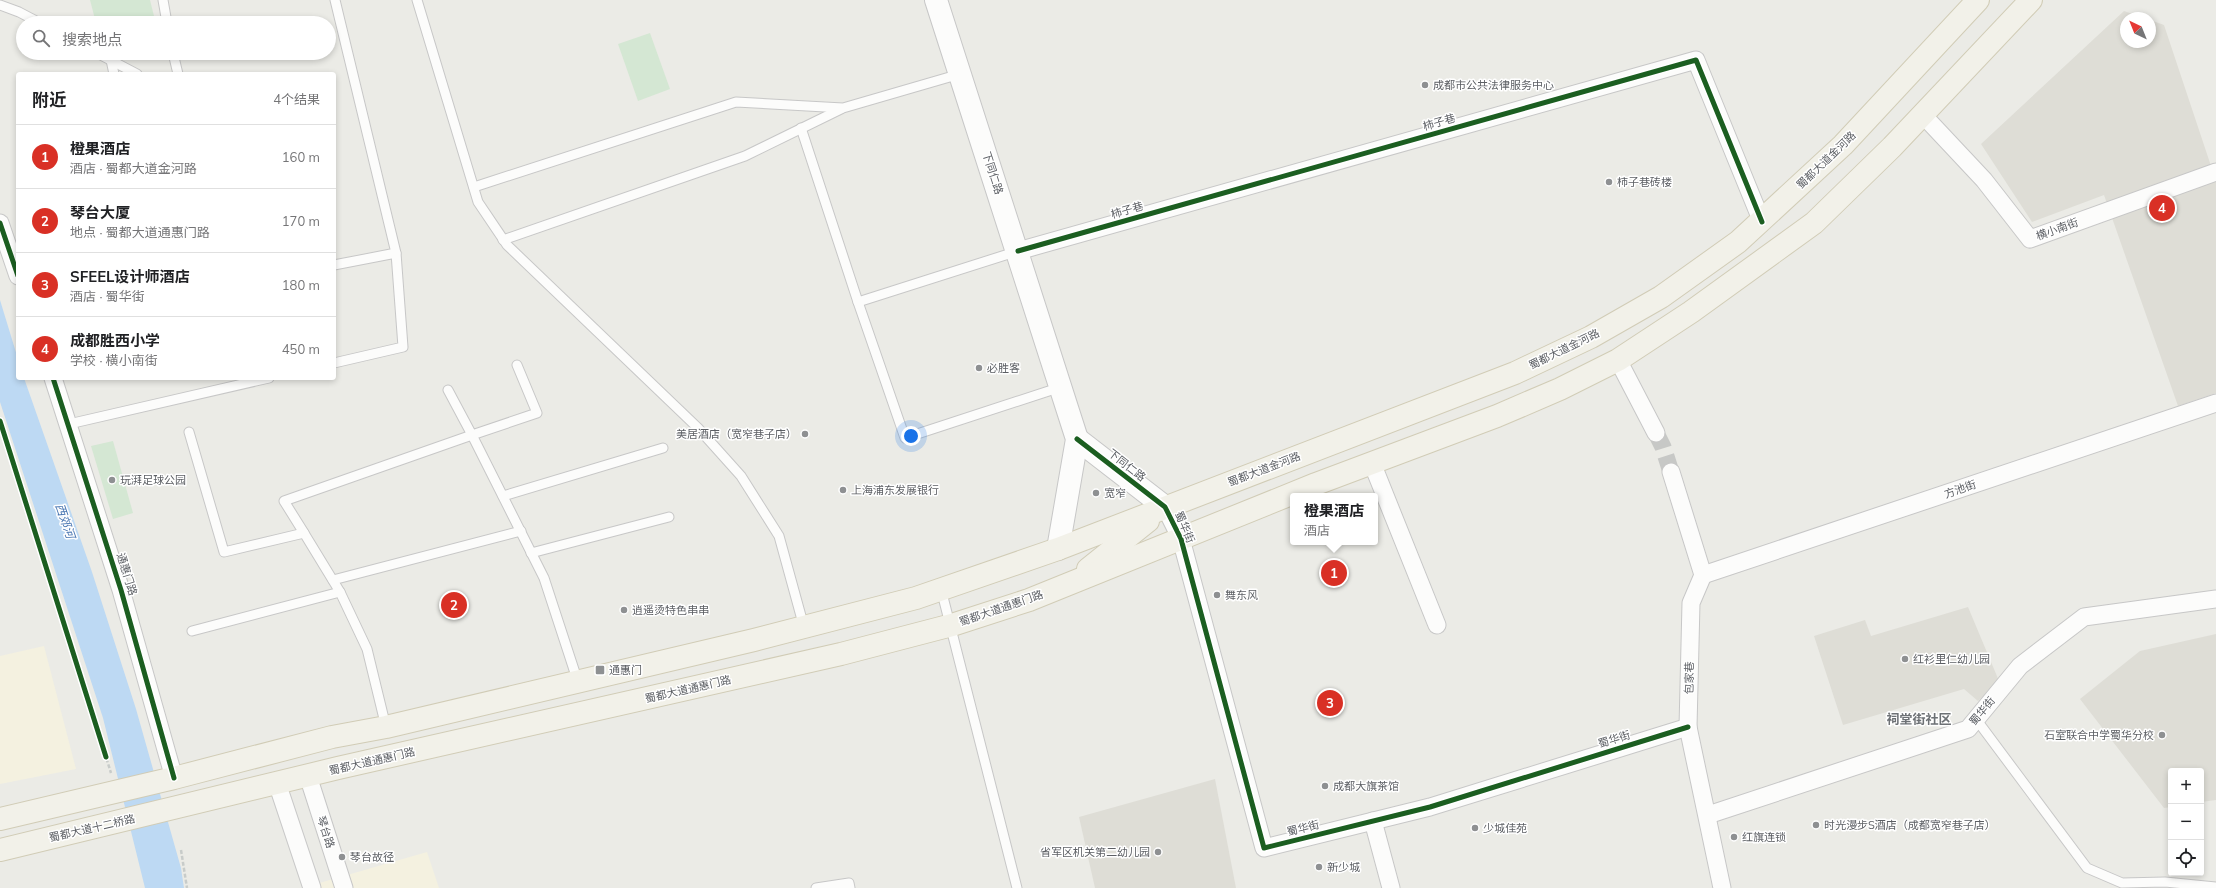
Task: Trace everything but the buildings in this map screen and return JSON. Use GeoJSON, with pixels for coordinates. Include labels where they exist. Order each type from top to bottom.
{"type":"FeatureCollection","features":[{"type":"Feature","properties":{"kind":"main road","name":"蜀都大道金河路"},"geometry":{"type":"LineString","coordinates":[[1058,549],[1420,410],[1529,366],[1591,336],[1661,297],[1738,242],[1762,222],[1843,145],[1978,0]]}},
{"type":"Feature","properties":{"kind":"main road"},"geometry":{"type":"LineString","coordinates":[[1297,493],[1496,416],[1560,389],[1618,360],[1691,312],[1814,223],[1923,115],[2031,0]]}},
{"type":"Feature","properties":{"kind":"main road"},"geometry":{"type":"LineString","coordinates":[[1181,539],[1290,496]]}},
{"type":"Feature","properties":{"kind":"main road"},"geometry":{"type":"LineString","coordinates":[[1069,584],[1165,507]]}},
{"type":"Feature","properties":{"kind":"main road","name":"蜀都大道通惠门路"},"geometry":{"type":"LineString","coordinates":[[184,806],[277,783],[841,654],[952,625],[1069,584],[1181,539]]}},
{"type":"Feature","properties":{"kind":"main road"},"geometry":{"type":"LineString","coordinates":[[0,819],[174,778],[332,737],[386,727],[804,627],[916,598],[1058,549]]}},
{"type":"Feature","properties":{"kind":"main road","name":"蜀都大道十二桥路"},"geometry":{"type":"LineString","coordinates":[[0,850],[184,806]]}},
{"type":"Feature","properties":{"kind":"street","name":"下同仁路"},"geometry":{"type":"LineString","coordinates":[[936,0],[1077,438],[1058,549]]}},
{"type":"Feature","properties":{"kind":"street","name":"柿子巷"},"geometry":{"type":"LineString","coordinates":[[1018,251],[1696,60],[1762,222]]}},
{"type":"Feature","properties":{"kind":"street","name":"横小南街"},"geometry":{"type":"LineString","coordinates":[[1923,115],[1984,180],[2030,239],[2216,172]]}},
{"type":"Feature","properties":{"kind":"street"},"geometry":{"type":"LineString","coordinates":[[0,224],[16,270]]}},
{"type":"Feature","properties":{"kind":"street"},"geometry":{"type":"LineString","coordinates":[[1618,360],[1656,433]]}},
{"type":"Feature","properties":{"kind":"street","name":"通惠门路"},"geometry":{"type":"LineString","coordinates":[[54,380],[121,590],[174,778]]}},
{"type":"Feature","properties":{"kind":"street","name":"方池街"},"geometry":{"type":"LineString","coordinates":[[1703,575],[2216,403]]}},
{"type":"Feature","properties":{"kind":"street","name":"下同仁路"},"geometry":{"type":"LineString","coordinates":[[1077,438],[1165,507]]}},
{"type":"Feature","properties":{"kind":"street"},"geometry":{"type":"LineString","coordinates":[[1372,463],[1437,625]]}},
{"type":"Feature","properties":{"kind":"street"},"geometry":{"type":"LineString","coordinates":[[1671,472],[1703,575]]}},
{"type":"Feature","properties":{"kind":"street","name":"蜀华街"},"geometry":{"type":"LineString","coordinates":[[1165,507],[1181,539],[1264,848],[1430,807],[1688,727]]}},
{"type":"Feature","properties":{"kind":"street","name":"包家巷"},"geometry":{"type":"LineString","coordinates":[[1703,575],[1691,604],[1688,727],[1708,815],[1722,888]]}},
{"type":"Feature","properties":{"kind":"street","name":"蜀华街"},"geometry":{"type":"LineString","coordinates":[[1708,815],[1968,729],[2020,666],[2084,617],[2216,599]]}},
{"type":"Feature","properties":{"kind":"street","name":"琴台路"},"geometry":{"type":"LineString","coordinates":[[308,776],[344,888]]}},
{"type":"Feature","properties":{"kind":"street"},"geometry":{"type":"LineString","coordinates":[[277,783],[312,888]]}},
{"type":"Feature","properties":{"kind":"street"},"geometry":{"type":"LineString","coordinates":[[1373,821],[1391,888]]}},
{"type":"Feature","properties":{"kind":"lane"},"geometry":{"type":"LineString","coordinates":[[162,0],[165,16]]}},
{"type":"Feature","properties":{"kind":"lane"},"geometry":{"type":"LineString","coordinates":[[335,0],[396,253],[403,347],[336,363]]}},
{"type":"Feature","properties":{"kind":"lane"},"geometry":{"type":"LineString","coordinates":[[417,0],[478,202],[503,240],[698,428],[741,476],[779,536],[804,627]]}},
{"type":"Feature","properties":{"kind":"lane"},"geometry":{"type":"LineString","coordinates":[[0,6],[27,16]]}},
{"type":"Feature","properties":{"kind":"lane"},"geometry":{"type":"LineString","coordinates":[[110,60],[113,72]]}},
{"type":"Feature","properties":{"kind":"lane"},"geometry":{"type":"LineString","coordinates":[[110,60],[133,72]]}},
{"type":"Feature","properties":{"kind":"lane"},"geometry":{"type":"LineString","coordinates":[[175,60],[178,72]]}},
{"type":"Feature","properties":{"kind":"lane"},"geometry":{"type":"LineString","coordinates":[[503,240],[745,156],[842,108],[960,74]]}},
{"type":"Feature","properties":{"kind":"lane"},"geometry":{"type":"LineString","coordinates":[[474,187],[736,102],[842,108]]}},
{"type":"Feature","properties":{"kind":"lane"},"geometry":{"type":"LineString","coordinates":[[801,128],[858,302],[905,438],[1061,387]]}},
{"type":"Feature","properties":{"kind":"lane"},"geometry":{"type":"LineString","coordinates":[[858,302],[1018,251]]}},
{"type":"Feature","properties":{"kind":"lane"},"geometry":{"type":"LineString","coordinates":[[336,265],[396,253]]}},
{"type":"Feature","properties":{"kind":"lane"},"geometry":{"type":"LineString","coordinates":[[386,727],[367,649],[340,592],[284,501],[472,434],[537,413],[517,366]]}},
{"type":"Feature","properties":{"kind":"lane"},"geometry":{"type":"LineString","coordinates":[[69,424],[260,380]]}},
{"type":"Feature","properties":{"kind":"lane"},"geometry":{"type":"LineString","coordinates":[[448,390],[472,434],[544,578],[578,682]]}},
{"type":"Feature","properties":{"kind":"lane"},"geometry":{"type":"LineString","coordinates":[[189,432],[224,552],[304,533]]}},
{"type":"Feature","properties":{"kind":"lane"},"geometry":{"type":"LineString","coordinates":[[503,496],[662,448]]}},
{"type":"Feature","properties":{"kind":"lane"},"geometry":{"type":"LineString","coordinates":[[531,553],[669,517]]}},
{"type":"Feature","properties":{"kind":"lane"},"geometry":{"type":"LineString","coordinates":[[333,580],[520,531]]}},
{"type":"Feature","properties":{"kind":"lane"},"geometry":{"type":"LineString","coordinates":[[941,589],[952,625],[1017,888]]}},
{"type":"Feature","properties":{"kind":"lane"},"geometry":{"type":"LineString","coordinates":[[192,631],[340,592]]}},
{"type":"Feature","properties":{"kind":"lane"},"geometry":{"type":"LineString","coordinates":[[1976,719],[2087,868],[2122,883],[2165,882],[2216,888]]}},
{"type":"Feature","properties":{"kind":"lane"},"geometry":{"type":"LineString","coordinates":[[816,888],[849,883],[850,888]]}},
{"type":"Feature","properties":{"kind":"path"},"geometry":{"type":"LineString","coordinates":[[0,421],[106,756]]}},
{"type":"Feature","properties":{"kind":"path"},"geometry":{"type":"LineString","coordinates":[[181,850],[187,888]]}},
{"type":"Feature","properties":{"kind":"shaded area"},"geometry":{"type":"Polygon","coordinates":[[[2120,15],[2120,48],[2156,48],[2156,22],[2164,25],[2216,181],[2216,393],[2178,406],[2104,195],[2032,222],[1981,144],[2120,15]]]}},
{"type":"Feature","properties":{"kind":"shaded area","name":"红衫里仁幼儿园"},"geometry":{"type":"Polygon","coordinates":[[[1968,607],[1999,681],[1978,701],[1964,689],[1843,725],[1814,636],[1865,620],[1871,636],[1968,607]]]}},
{"type":"Feature","properties":{"kind":"shaded area","name":"石室联合中学蜀华分校"},"geometry":{"type":"Polygon","coordinates":[[[2216,634],[2216,800],[2204,802],[2204,768],[2168,768],[2168,807],[2164,808],[2080,699],[2140,651],[2216,634]]]}},
{"type":"Feature","properties":{"kind":"shaded area"},"geometry":{"type":"Polygon","coordinates":[[[44,646],[76,769],[0,784],[0,656],[44,646]]]}},
{"type":"Feature","properties":{"kind":"shaded area","name":"省军区机关第二幼儿园"},"geometry":{"type":"Polygon","coordinates":[[[1215,779],[1236,888],[1095,888],[1079,817],[1215,779]]]}},
{"type":"Feature","properties":{"kind":"shaded area"},"geometry":{"type":"Polygon","coordinates":[[[427,852],[439,888],[302,888],[427,852]]]}},
{"type":"Feature","properties":{"kind":"green space"},"geometry":{"type":"Polygon","coordinates":[[[90,0],[150,0],[154,16],[94,16],[90,0]]]}},
{"type":"Feature","properties":{"kind":"green space"},"geometry":{"type":"Polygon","coordinates":[[[650,33],[670,89],[638,101],[618,44],[650,33]]]}},
{"type":"Feature","properties":{"kind":"green space","name":"玩湃足球公园"},"geometry":{"type":"Polygon","coordinates":[[[113,441],[133,513],[113,519],[91,446],[113,441]]]}},
{"type":"Feature","properties":{"kind":"water","name":"西郊河"},"geometry":{"type":"Polygon","coordinates":[[[0,300],[16,352],[16,380],[25,380],[92,572],[136,709],[181,868],[184,888],[145,888],[103,718],[0,402],[0,300]]]}},
{"type":"Feature","properties":{"kind":"tunnel"},"geometry":{"type":"LineString","coordinates":[[1656,433],[1663,447],[1671,472]]}},
{"type":"Feature","properties":{"kind":"cycle path"},"geometry":{"type":"LineString","coordinates":[[1018,251],[1696,60],[1762,222]]}},
{"type":"Feature","properties":{"kind":"cycle path"},"geometry":{"type":"LineString","coordinates":[[0,223],[16,270]]}},
{"type":"Feature","properties":{"kind":"cycle path"},"geometry":{"type":"LineString","coordinates":[[54,380],[121,590],[174,778]]}},
{"type":"Feature","properties":{"kind":"cycle path"},"geometry":{"type":"LineString","coordinates":[[0,421],[106,757]]}},
{"type":"Feature","properties":{"kind":"cycle path"},"geometry":{"type":"LineString","coordinates":[[1077,439],[1165,507],[1181,539],[1264,848],[1430,807],[1688,727]]}},
{"type":"Feature","properties":{"kind":"place","name":"成都市公共法律服务中心"},"geometry":{"type":"Point","coordinates":[1425,85]}},
{"type":"Feature","properties":{"kind":"place","name":"柿子巷砖楼"},"geometry":{"type":"Point","coordinates":[1609,182]}},
{"type":"Feature","properties":{"kind":"place","name":"成都胜西小学"},"geometry":{"type":"Point","coordinates":[2162,208]}},
{"type":"Feature","properties":{"kind":"place","name":"必胜客"},"geometry":{"type":"Point","coordinates":[979,368]}},
{"type":"Feature","properties":{"kind":"place","name":"美居酒店（宽窄巷子店）"},"geometry":{"type":"Point","coordinates":[805,434]}},
{"type":"Feature","properties":{"kind":"place","name":"玩湃足球公园"},"geometry":{"type":"Point","coordinates":[112,480]}},
{"type":"Feature","properties":{"kind":"place","name":"上海浦东发展银行"},"geometry":{"type":"Point","coordinates":[843,490]}},
{"type":"Feature","properties":{"kind":"place","name":"宽窄"},"geometry":{"type":"Point","coordinates":[1096,493]}},
{"type":"Feature","properties":{"kind":"place","name":"橙果酒店"},"geometry":{"type":"Point","coordinates":[1334,573]}},
{"type":"Feature","properties":{"kind":"place","name":"舞东风"},"geometry":{"type":"Point","coordinates":[1217,595]}},
{"type":"Feature","properties":{"kind":"place","name":"琴台大厦"},"geometry":{"type":"Point","coordinates":[454,605]}},
{"type":"Feature","properties":{"kind":"place","name":"逍遥烫特色串串"},"geometry":{"type":"Point","coordinates":[624,610]}},
{"type":"Feature","properties":{"kind":"place","name":"红衫里仁幼儿园"},"geometry":{"type":"Point","coordinates":[1905,659]}},
{"type":"Feature","properties":{"kind":"place","name":"通惠门"},"geometry":{"type":"Point","coordinates":[600,670]}},
{"type":"Feature","properties":{"kind":"place","name":"SFEEL设计师酒店"},"geometry":{"type":"Point","coordinates":[1330,703]}},
{"type":"Feature","properties":{"kind":"place","name":"石室联合中学蜀华分校"},"geometry":{"type":"Point","coordinates":[2162,735]}},
{"type":"Feature","properties":{"kind":"place","name":"成都大旗茶馆"},"geometry":{"type":"Point","coordinates":[1325,786]}},
{"type":"Feature","properties":{"kind":"place","name":"时光漫步S酒店（成都宽窄巷子店）"},"geometry":{"type":"Point","coordinates":[1816,825]}},
{"type":"Feature","properties":{"kind":"place","name":"少城佳苑"},"geometry":{"type":"Point","coordinates":[1475,828]}},
{"type":"Feature","properties":{"kind":"place","name":"红旗连锁"},"geometry":{"type":"Point","coordinates":[1734,837]}},
{"type":"Feature","properties":{"kind":"place","name":"省军区机关第二幼儿园"},"geometry":{"type":"Point","coordinates":[1158,852]}},
{"type":"Feature","properties":{"kind":"place","name":"琴台故径"},"geometry":{"type":"Point","coordinates":[342,857]}},
{"type":"Feature","properties":{"kind":"place","name":"新少城"},"geometry":{"type":"Point","coordinates":[1319,867]}},
{"type":"Feature","properties":{"kind":"district","name":"祠堂街社区"},"geometry":{"type":"Point","coordinates":[1919,719]}}]}
